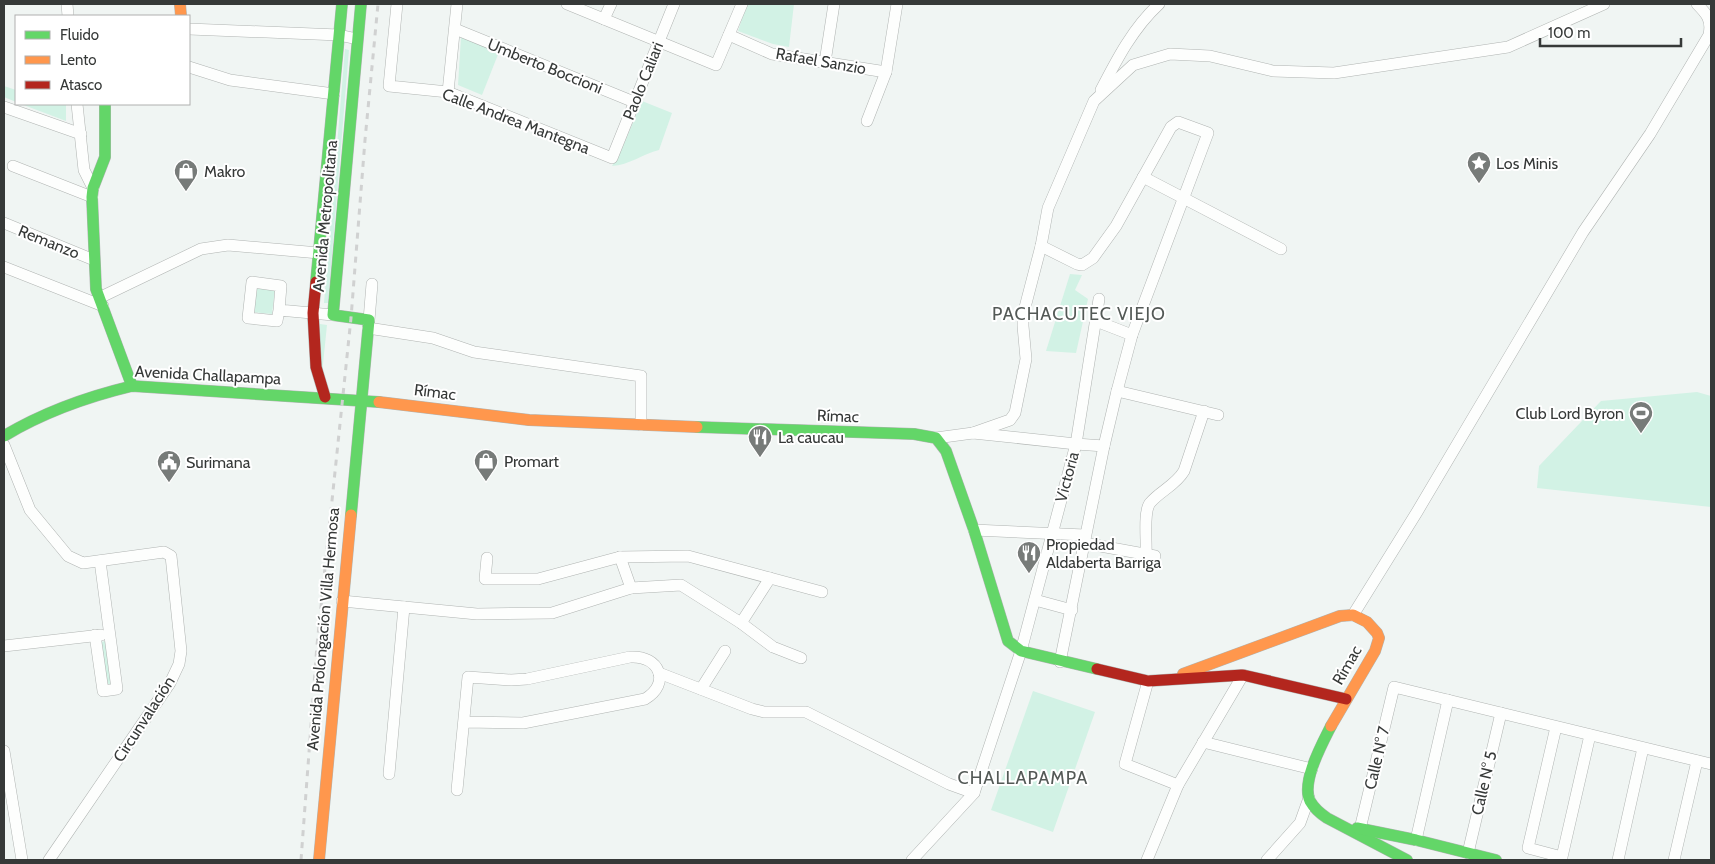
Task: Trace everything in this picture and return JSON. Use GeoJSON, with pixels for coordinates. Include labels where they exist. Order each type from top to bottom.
{"type":"FeatureCollection","features":[{"type":"Feature","properties":{"kind":"street","name":"Avenida Metropolitana"},"geometry":{"type":"LineString","coordinates":[[325,397],[316,366],[313,313],[342,4]]}},
{"type":"Feature","properties":{"kind":"street","name":"Avenida Metropolitana"},"geometry":{"type":"LineString","coordinates":[[361,4],[333,315],[369,324]]}},
{"type":"Feature","properties":{"kind":"street","name":"Calle Andrea Mantegna"},"geometry":{"type":"LineString","coordinates":[[397,4],[389,86],[448,92],[612,158]]}},
{"type":"Feature","properties":{"kind":"street"},"geometry":{"type":"LineString","coordinates":[[448,92],[457,4]]}},
{"type":"Feature","properties":{"kind":"street"},"geometry":{"type":"LineString","coordinates":[[567,4],[716,65],[742,4]]}},
{"type":"Feature","properties":{"kind":"street"},"geometry":{"type":"LineString","coordinates":[[604,19],[611,4]]}},
{"type":"Feature","properties":{"kind":"street","name":"Paolo Caliari"},"geometry":{"type":"LineString","coordinates":[[612,158],[674,4]]}},
{"type":"Feature","properties":{"kind":"street"},"geometry":{"type":"LineString","coordinates":[[825,62],[834,4]]}},
{"type":"Feature","properties":{"kind":"street"},"geometry":{"type":"LineString","coordinates":[[867,121],[886,72],[897,4]]}},
{"type":"Feature","properties":{"kind":"street"},"geometry":{"type":"LineString","coordinates":[[1097,98],[1120,53],[1144,17],[1159,4]]}},
{"type":"Feature","properties":{"kind":"street"},"geometry":{"type":"LineString","coordinates":[[1021,651],[1008,641],[974,530],[946,452],[936,438],[973,433],[1010,420],[1015,413],[1026,360],[1023,315],[1041,246],[1048,208],[1094,101],[1133,65],[1170,54],[1210,56],[1274,71],[1334,73],[1508,47],[1604,4]]}},
{"type":"Feature","properties":{"kind":"street"},"geometry":{"type":"LineString","coordinates":[[1353,615],[1418,512],[1583,232],[1650,134],[1708,35],[1711,24],[1706,13],[1697,4]]}},
{"type":"Feature","properties":{"kind":"street"},"geometry":{"type":"LineString","coordinates":[[190,29],[339,35],[358,39]]}},
{"type":"Feature","properties":{"kind":"street","name":"Umberto Boccioni"},"geometry":{"type":"LineString","coordinates":[[455,29],[634,102]]}},
{"type":"Feature","properties":{"kind":"street","name":"Rafael Sanzio"},"geometry":{"type":"LineString","coordinates":[[729,35],[772,54],[886,72]]}},
{"type":"Feature","properties":{"kind":"street"},"geometry":{"type":"LineString","coordinates":[[190,67],[230,80],[334,94]]}},
{"type":"Feature","properties":{"kind":"street"},"geometry":{"type":"LineString","coordinates":[[77,105],[84,170],[93,192]]}},
{"type":"Feature","properties":{"kind":"street"},"geometry":{"type":"LineString","coordinates":[[105,105],[105,156],[93,192],[96,289],[132,386]]}},
{"type":"Feature","properties":{"kind":"street"},"geometry":{"type":"LineString","coordinates":[[4,107],[81,134]]}},
{"type":"Feature","properties":{"kind":"street"},"geometry":{"type":"LineString","coordinates":[[1041,246],[1077,264],[1087,263],[1093,258],[1116,226],[1171,127],[1178,122],[1208,133],[1132,335],[1104,446],[1060,662]]}},
{"type":"Feature","properties":{"kind":"street"},"geometry":{"type":"LineString","coordinates":[[13,166],[93,192]]}},
{"type":"Feature","properties":{"kind":"street"},"geometry":{"type":"LineString","coordinates":[[1143,177],[1281,249]]}},
{"type":"Feature","properties":{"kind":"street","name":"Remanzo"},"geometry":{"type":"LineString","coordinates":[[4,223],[94,260]]}},
{"type":"Feature","properties":{"kind":"street"},"geometry":{"type":"LineString","coordinates":[[4,267],[101,302],[201,249],[228,245],[319,253]]}},
{"type":"Feature","properties":{"kind":"street"},"geometry":{"type":"LineString","coordinates":[[360,400],[372,284]]}},
{"type":"Feature","properties":{"kind":"street","name":"Victoria"},"geometry":{"type":"LineString","coordinates":[[974,793],[1021,651],[1076,444],[1099,299]]}},
{"type":"Feature","properties":{"kind":"street"},"geometry":{"type":"LineString","coordinates":[[278,310],[333,315]]}},
{"type":"Feature","properties":{"kind":"street"},"geometry":{"type":"LineString","coordinates":[[1096,321],[1132,335]]}},
{"type":"Feature","properties":{"kind":"street"},"geometry":{"type":"LineString","coordinates":[[369,324],[434,338],[474,352],[641,376],[641,426]]}},
{"type":"Feature","properties":{"kind":"street","name":"Avenida Metropolitana"},"geometry":{"type":"LineString","coordinates":[[306,396],[316,366]]}},
{"type":"Feature","properties":{"kind":"street","name":"Avenida Challapampa"},"geometry":{"type":"LineString","coordinates":[[4,436],[47,411],[100,392],[132,386],[360,400]]}},
{"type":"Feature","properties":{"kind":"street"},"geometry":{"type":"LineString","coordinates":[[1117,391],[1218,415]]}},
{"type":"Feature","properties":{"kind":"street","name":"Rímac"},"geometry":{"type":"LineString","coordinates":[[360,400],[529,420],[641,426],[905,434],[936,438]]}},
{"type":"Feature","properties":{"kind":"street","name":"Avenida Prolongación Villa Hermosa"},"geometry":{"type":"LineString","coordinates":[[319,860],[360,400]]}},
{"type":"Feature","properties":{"kind":"street"},"geometry":{"type":"LineString","coordinates":[[974,530],[1052,533],[1151,555],[1147,512],[1149,504],[1180,478],[1204,412]]}},
{"type":"Feature","properties":{"kind":"street"},"geometry":{"type":"LineString","coordinates":[[973,433],[1104,446]]}},
{"type":"Feature","properties":{"kind":"street","name":"Circunvalación"},"geometry":{"type":"LineString","coordinates":[[4,445],[30,510],[68,556],[83,563],[164,552],[171,556],[182,651],[179,664],[170,683],[49,860]]}},
{"type":"Feature","properties":{"kind":"street"},"geometry":{"type":"LineString","coordinates":[[486,558],[485,579],[538,579],[620,557],[688,556],[822,592]]}},
{"type":"Feature","properties":{"kind":"street"},"geometry":{"type":"LineString","coordinates":[[620,557],[631,588]]}},
{"type":"Feature","properties":{"kind":"street"},"geometry":{"type":"LineString","coordinates":[[95,635],[103,691],[117,689],[100,561]]}},
{"type":"Feature","properties":{"kind":"street"},"geometry":{"type":"LineString","coordinates":[[741,624],[770,578]]}},
{"type":"Feature","properties":{"kind":"street"},"geometry":{"type":"LineString","coordinates":[[342,601],[477,614],[552,613],[631,588],[681,585],[741,624],[772,647],[801,658]]}},
{"type":"Feature","properties":{"kind":"street"},"geometry":{"type":"LineString","coordinates":[[1035,600],[1072,610]]}},
{"type":"Feature","properties":{"kind":"street"},"geometry":{"type":"LineString","coordinates":[[389,774],[404,607]]}},
{"type":"Feature","properties":{"kind":"street","name":"Rímac"},"geometry":{"type":"LineString","coordinates":[[1021,651],[1148,682],[1164,681],[1243,675],[1346,699],[1375,651],[1379,638],[1367,622],[1353,615],[1340,616],[1164,681]]}},
{"type":"Feature","properties":{"kind":"street"},"geometry":{"type":"LineString","coordinates":[[4,646],[110,634]]}},
{"type":"Feature","properties":{"kind":"street"},"geometry":{"type":"LineString","coordinates":[[701,689],[725,652]]}},
{"type":"Feature","properties":{"kind":"street"},"geometry":{"type":"LineString","coordinates":[[457,790],[468,677],[526,679],[641,656],[656,666],[659,673],[660,679],[657,690],[645,699],[522,723],[464,722]]}},
{"type":"Feature","properties":{"kind":"street"},"geometry":{"type":"LineString","coordinates":[[659,673],[752,709],[764,712],[806,712],[949,784],[974,793],[912,860]]}},
{"type":"Feature","properties":{"kind":"street"},"geometry":{"type":"LineString","coordinates":[[1147,860],[1178,785],[1243,675]]}},
{"type":"Feature","properties":{"kind":"street"},"geometry":{"type":"LineString","coordinates":[[1148,682],[1125,764],[1178,785]]}},
{"type":"Feature","properties":{"kind":"street","name":"Calle N° 7"},"geometry":{"type":"LineString","coordinates":[[1360,829],[1394,687],[1448,700]]}},
{"type":"Feature","properties":{"kind":"street"},"geometry":{"type":"LineString","coordinates":[[1267,860],[1300,823],[1309,798],[1308,783],[1312,769],[1321,746],[1346,699]]}},
{"type":"Feature","properties":{"kind":"street"},"geometry":{"type":"LineString","coordinates":[[1416,840],[1448,700],[1711,764]]}},
{"type":"Feature","properties":{"kind":"street","name":"Calle N° 5"},"geometry":{"type":"LineString","coordinates":[[1468,853],[1501,713]]}},
{"type":"Feature","properties":{"kind":"street"},"geometry":{"type":"LineString","coordinates":[[1556,727],[1528,848],[1562,857],[1590,735]]}},
{"type":"Feature","properties":{"kind":"street"},"geometry":{"type":"LineString","coordinates":[[1203,742],[1312,769]]}},
{"type":"Feature","properties":{"kind":"street"},"geometry":{"type":"LineString","coordinates":[[1618,860],[1643,748]]}},
{"type":"Feature","properties":{"kind":"street"},"geometry":{"type":"LineString","coordinates":[[4,751],[22,860]]}},
{"type":"Feature","properties":{"kind":"street"},"geometry":{"type":"LineString","coordinates":[[1674,860],[1697,761]]}},
{"type":"Feature","properties":{"kind":"street"},"geometry":{"type":"LineString","coordinates":[[1309,798],[1320,813],[1336,824],[1396,857],[1407,860]]}},
{"type":"Feature","properties":{"kind":"street"},"geometry":{"type":"LineString","coordinates":[[1336,824],[1416,840],[1496,860]]}},
{"type":"Feature","properties":{"kind":"green space"},"geometry":{"type":"Polygon","coordinates":[[[747,4],[794,4],[789,47],[773,44],[738,31],[747,4]]]}},
{"type":"Feature","properties":{"kind":"green space"},"geometry":{"type":"Polygon","coordinates":[[[461,37],[499,52],[482,95],[458,85],[461,37]]]}},
{"type":"Feature","properties":{"kind":"green space"},"geometry":{"type":"Polygon","coordinates":[[[345,49],[349,50],[328,303],[324,303],[345,49]]]}},
{"type":"Feature","properties":{"kind":"green space"},"geometry":{"type":"Polygon","coordinates":[[[4,86],[15,90],[15,102],[4,97],[4,86]]]}},
{"type":"Feature","properties":{"kind":"green space"},"geometry":{"type":"Polygon","coordinates":[[[642,101],[672,113],[659,150],[624,164],[612,166],[621,151],[642,101]]]}},
{"type":"Feature","properties":{"kind":"green space"},"geometry":{"type":"Polygon","coordinates":[[[24,105],[66,105],[66,121],[24,105]]]}},
{"type":"Feature","properties":{"kind":"green space"},"geometry":{"type":"Polygon","coordinates":[[[1070,274],[1082,275],[1075,290],[1088,299],[1076,353],[1046,351],[1070,274]]]}},
{"type":"Feature","properties":{"kind":"green space"},"geometry":{"type":"Polygon","coordinates":[[[255,287],[275,289],[272,314],[252,312],[255,287]]]}},
{"type":"Feature","properties":{"kind":"green space"},"geometry":{"type":"Polygon","coordinates":[[[320,324],[327,325],[321,384],[320,324]]]}},
{"type":"Feature","properties":{"kind":"green space","name":"Club Lord Byron"},"geometry":{"type":"Polygon","coordinates":[[[1697,392],[1711,396],[1711,507],[1537,488],[1539,466],[1601,401],[1697,392]]]}},
{"type":"Feature","properties":{"kind":"green space"},"geometry":{"type":"Polygon","coordinates":[[[106,641],[112,684],[106,685],[100,642],[106,641]]]}},
{"type":"Feature","properties":{"kind":"green space"},"geometry":{"type":"Polygon","coordinates":[[[1033,691],[1095,712],[1053,832],[991,810],[1033,691]]]}},
{"type":"Feature","properties":{"kind":"railway"},"geometry":{"type":"LineString","coordinates":[[301,860],[317,645],[351,318],[378,4]]}},
{"type":"Feature","properties":{"kind":"traffic: fast"},"geometry":{"type":"LineString","coordinates":[[316,282],[342,4]]}},
{"type":"Feature","properties":{"kind":"traffic: fast"},"geometry":{"type":"LineString","coordinates":[[351,515],[369,320],[333,315],[361,4]]}},
{"type":"Feature","properties":{"kind":"traffic: fast"},"geometry":{"type":"LineString","coordinates":[[105,105],[105,157],[93,188],[92,197],[96,289],[132,386]]}},
{"type":"Feature","properties":{"kind":"traffic: fast"},"geometry":{"type":"LineString","coordinates":[[4,436],[19,427],[66,406],[132,386],[379,402]]}},
{"type":"Feature","properties":{"kind":"traffic: fast"},"geometry":{"type":"LineString","coordinates":[[697,427],[914,434],[936,438],[946,451],[974,530],[1008,641],[1021,651],[1097,669]]}},
{"type":"Feature","properties":{"kind":"traffic: fast"},"geometry":{"type":"LineString","coordinates":[[1331,726],[1310,774],[1308,784],[1310,801],[1327,818],[1407,860]]}},
{"type":"Feature","properties":{"kind":"traffic: fast"},"geometry":{"type":"LineString","coordinates":[[1357,828],[1416,840],[1496,860]]}},
{"type":"Feature","properties":{"kind":"traffic: slow"},"geometry":{"type":"LineString","coordinates":[[180,4],[181,15]]}},
{"type":"Feature","properties":{"kind":"traffic: slow"},"geometry":{"type":"LineString","coordinates":[[379,402],[529,420],[697,427]]}},
{"type":"Feature","properties":{"kind":"traffic: slow"},"geometry":{"type":"LineString","coordinates":[[319,860],[351,515]]}},
{"type":"Feature","properties":{"kind":"traffic: slow"},"geometry":{"type":"LineString","coordinates":[[1183,674],[1340,616],[1353,615],[1367,622],[1379,638],[1375,651],[1331,726]]}},
{"type":"Feature","properties":{"kind":"traffic: jam"},"geometry":{"type":"LineString","coordinates":[[316,282],[313,313],[316,367],[325,397]]}},
{"type":"Feature","properties":{"kind":"traffic: jam"},"geometry":{"type":"LineString","coordinates":[[1097,669],[1148,681],[1243,675],[1346,699]]}},
{"type":"Feature","properties":{"kind":"place","name":"Los Minis"},"geometry":{"type":"Point","coordinates":[1479,184]}},
{"type":"Feature","properties":{"kind":"place","name":"Makro"},"geometry":{"type":"Point","coordinates":[186,192]}},
{"type":"Feature","properties":{"kind":"place","name":"Club Lord Byron"},"geometry":{"type":"Point","coordinates":[1641,434]}},
{"type":"Feature","properties":{"kind":"place","name":"La caucau"},"geometry":{"type":"Point","coordinates":[760,458]}},
{"type":"Feature","properties":{"kind":"place","name":"Promart"},"geometry":{"type":"Point","coordinates":[486,482]}},
{"type":"Feature","properties":{"kind":"place","name":"Surimana"},"geometry":{"type":"Point","coordinates":[169,483]}},
{"type":"Feature","properties":{"kind":"place","name":"Propiedad Aldaberta Barriga"},"geometry":{"type":"Point","coordinates":[1029,574]}},
{"type":"Feature","properties":{"kind":"district","name":"PACHACUTEC VIEJO"},"geometry":{"type":"Point","coordinates":[1079,314]}},
{"type":"Feature","properties":{"kind":"district","name":"CHALLAPAMPA"},"geometry":{"type":"Point","coordinates":[1023,778]}}]}
